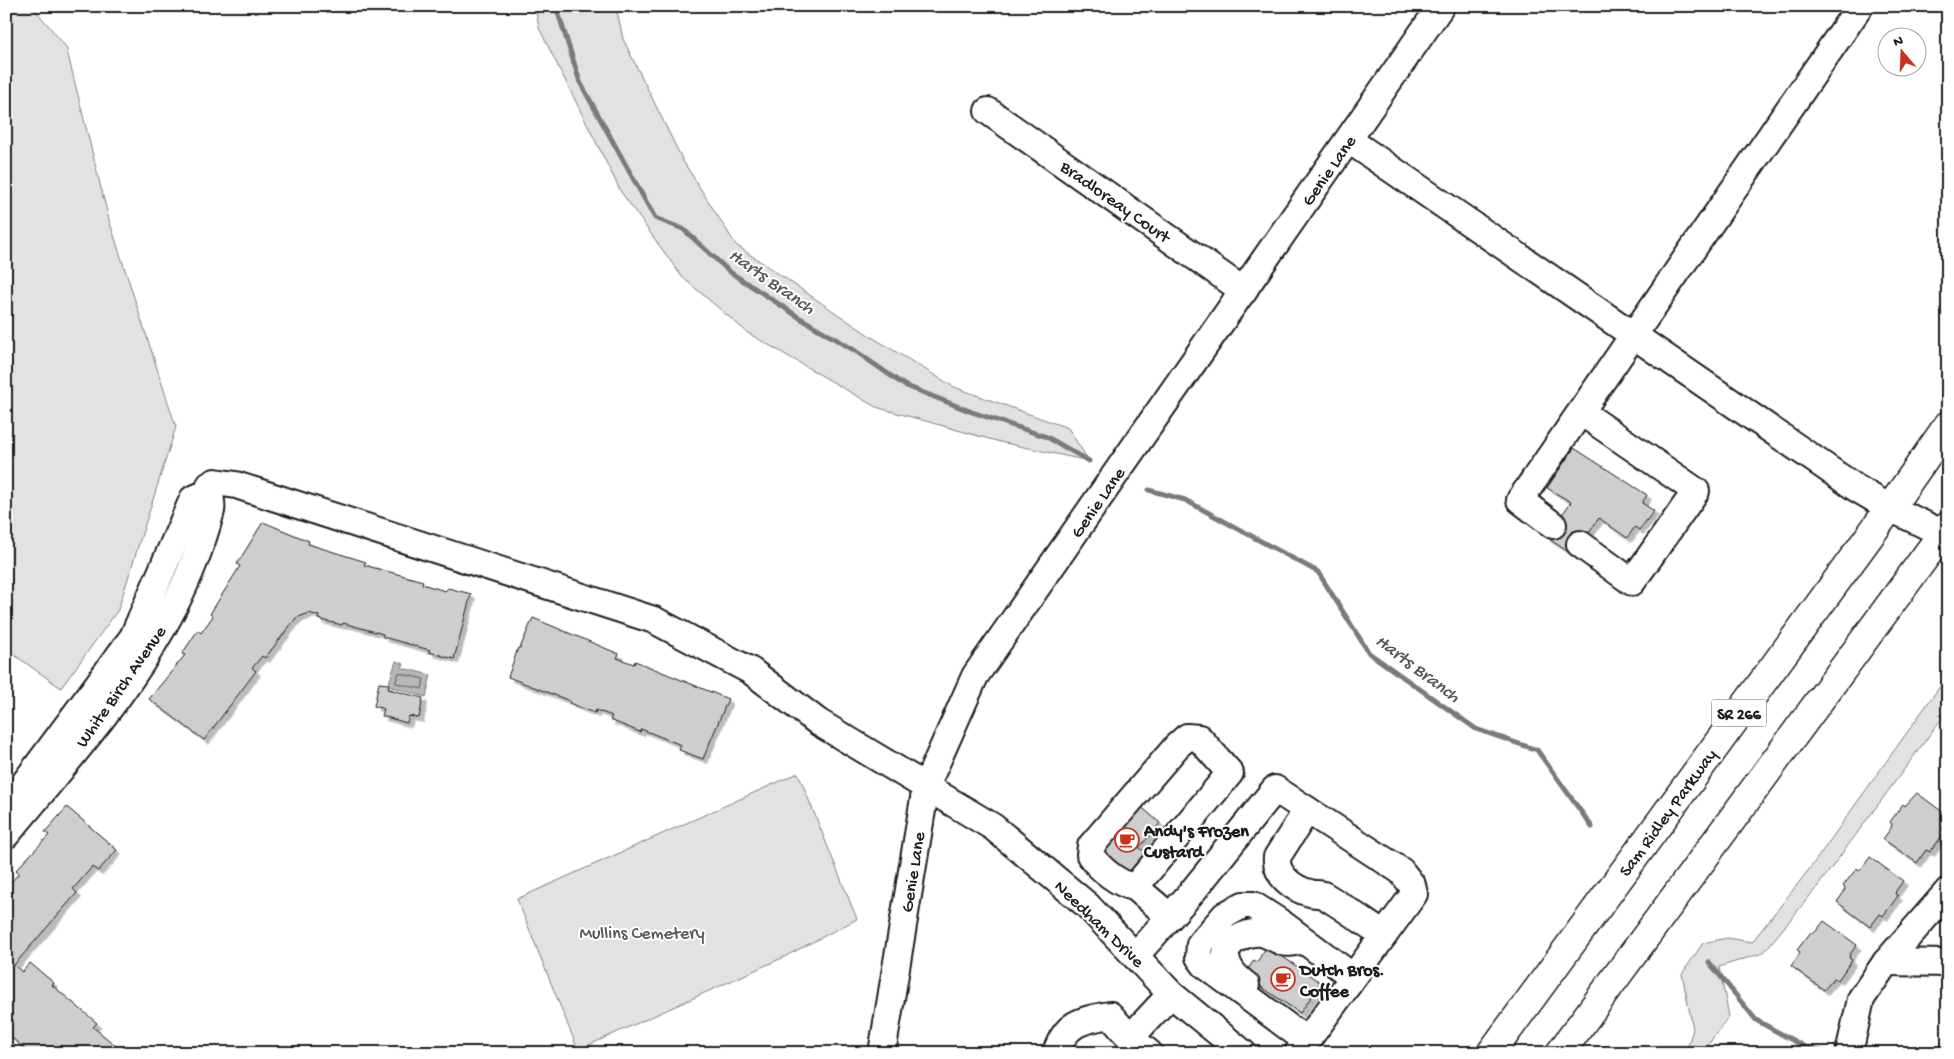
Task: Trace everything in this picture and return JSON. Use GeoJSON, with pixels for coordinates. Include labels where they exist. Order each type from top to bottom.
{"type":"FeatureCollection","features":[{"type":"Feature","properties":{"kind":"main road","name":"Sam Ridley Parkway"},"geometry":{"type":"LineString","coordinates":[[1491,1053],[1890,508],[1948,425]]}},
{"type":"Feature","properties":{"kind":"main road"},"geometry":{"type":"LineString","coordinates":[[1560,1053],[1946,532]]}},
{"type":"Feature","properties":{"kind":"main road"},"geometry":{"type":"LineString","coordinates":[[1474,1053],[1540,965],[1559,943],[1581,929]]}},
{"type":"Feature","properties":{"kind":"main road"},"geometry":{"type":"LineString","coordinates":[[1513,1053],[1577,959],[1581,929]]}},
{"type":"Feature","properties":{"kind":"street","name":"Genie Lane"},"geometry":{"type":"LineString","coordinates":[[882,1053],[926,786],[974,676],[1441,6]]}},
{"type":"Feature","properties":{"kind":"street"},"geometry":{"type":"LineString","coordinates":[[1554,525],[1520,500],[1860,6]]}},
{"type":"Feature","properties":{"kind":"street","name":"Bradloreay Court"},"geometry":{"type":"LineString","coordinates":[[988,111],[1244,291]]}},
{"type":"Feature","properties":{"kind":"street"},"geometry":{"type":"LineString","coordinates":[[1349,140],[1856,488],[1890,508],[1946,532]]}},
{"type":"Feature","properties":{"kind":"street"},"geometry":{"type":"LineString","coordinates":[[1580,544],[1632,582],[1696,491],[1581,412]]}},
{"type":"Feature","properties":{"kind":"street","name":"Needham Drive"},"geometry":{"type":"LineString","coordinates":[[208,493],[210,485],[215,482],[236,485],[654,620],[751,671],[818,722],[993,827],[1087,905],[1171,994],[1242,1053]]}},
{"type":"Feature","properties":{"kind":"street","name":"White Birch Avenue"},"geometry":{"type":"LineString","coordinates":[[6,835],[70,742],[154,643],[190,572],[212,508],[208,493]]}},
{"type":"Feature","properties":{"kind":"street"},"geometry":{"type":"LineString","coordinates":[[1134,887],[1230,773],[1199,738],[1187,737],[1177,746],[1091,846],[1090,855],[1096,863],[1126,886],[1134,887],[1170,917]]}},
{"type":"Feature","properties":{"kind":"street"},"geometry":{"type":"LineString","coordinates":[[6,807],[70,742]]}},
{"type":"Feature","properties":{"kind":"street"},"geometry":{"type":"LineString","coordinates":[[1135,956],[1170,917],[1275,789],[1402,871],[1412,884],[1414,894],[1302,1047],[1284,1024],[1205,965],[1200,957],[1200,944],[1225,915],[1243,905],[1254,905],[1353,977]]}},
{"type":"Feature","properties":{"kind":"street"},"geometry":{"type":"LineString","coordinates":[[1312,813],[1293,856],[1295,864],[1305,878],[1323,894],[1384,935]]}},
{"type":"Feature","properties":{"kind":"street"},"geometry":{"type":"LineString","coordinates":[[1849,1047],[1861,999],[1886,962],[1948,892]]}},
{"type":"Feature","properties":{"kind":"street"},"geometry":{"type":"LineString","coordinates":[[1886,962],[1948,963]]}},
{"type":"Feature","properties":{"kind":"street"},"geometry":{"type":"LineString","coordinates":[[1056,1053],[1061,1037],[1080,1020],[1110,1015],[1139,1046],[1171,994]]}},
{"type":"Feature","properties":{"kind":"green space"},"geometry":{"type":"Polygon","coordinates":[[[6,6],[32,6],[66,47],[109,220],[176,427],[118,610],[61,688],[6,649],[6,6]]]}},
{"type":"Feature","properties":{"kind":"green space"},"geometry":{"type":"Polygon","coordinates":[[[535,6],[616,6],[623,39],[683,161],[736,245],[870,336],[954,387],[1068,428],[1089,461],[1000,442],[876,407],[748,333],[682,277],[621,192],[539,28],[535,6]]]}},
{"type":"Feature","properties":{"kind":"green space"},"geometry":{"type":"Polygon","coordinates":[[[1948,675],[1948,710],[1818,886],[1763,953],[1719,967],[1729,1016],[1702,1053],[1686,1052],[1693,1029],[1682,974],[1703,943],[1727,938],[1752,942],[1811,867],[1948,675]]]}},
{"type":"Feature","properties":{"kind":"green space","name":"Mullins Cemetery"},"geometry":{"type":"Polygon","coordinates":[[[798,773],[857,919],[782,958],[578,1050],[517,899],[798,773]]]}},
{"type":"Feature","properties":{"kind":"water"},"geometry":{"type":"Polygon","coordinates":[[[396,661],[404,664],[402,668],[431,675],[426,697],[388,686],[396,661]]]}},
{"type":"Feature","properties":{"kind":"building"},"geometry":{"type":"Polygon","coordinates":[[[1574,448],[1647,495],[1642,503],[1654,511],[1639,530],[1635,527],[1627,538],[1599,518],[1573,555],[1546,537],[1571,502],[1547,488],[1574,448]]]}},
{"type":"Feature","properties":{"kind":"building"},"geometry":{"type":"Polygon","coordinates":[[[263,522],[309,541],[308,544],[366,562],[364,565],[423,581],[422,584],[445,591],[448,588],[471,594],[454,659],[383,637],[383,634],[343,623],[342,625],[318,619],[319,616],[309,613],[296,618],[265,658],[262,656],[252,668],[256,671],[204,740],[149,699],[185,655],[182,654],[198,630],[201,633],[213,616],[210,614],[240,566],[237,564],[263,522]]]}},
{"type":"Feature","properties":{"kind":"building"},"geometry":{"type":"Polygon","coordinates":[[[533,618],[619,654],[617,658],[634,664],[635,661],[728,699],[703,759],[679,750],[681,745],[641,729],[640,732],[610,720],[612,716],[596,710],[595,713],[569,703],[570,701],[508,677],[518,648],[520,648],[533,618]]]}},
{"type":"Feature","properties":{"kind":"building"},"geometry":{"type":"Polygon","coordinates":[[[379,683],[389,684],[388,689],[423,698],[419,718],[409,716],[407,723],[382,716],[384,709],[374,706],[379,683]]]}},
{"type":"Feature","properties":{"kind":"building"},"geometry":{"type":"Polygon","coordinates":[[[1917,793],[1948,816],[1942,830],[1945,832],[1930,852],[1926,850],[1917,863],[1883,839],[1891,828],[1892,824],[1890,822],[1903,804],[1905,806],[1917,793]]]}},
{"type":"Feature","properties":{"kind":"building","name":"Andy's Frozen Custard"},"geometry":{"type":"Polygon","coordinates":[[[1138,804],[1160,823],[1139,848],[1146,852],[1126,875],[1099,852],[1138,804]]]}},
{"type":"Feature","properties":{"kind":"building"},"geometry":{"type":"Polygon","coordinates":[[[67,807],[117,850],[98,871],[92,867],[73,889],[77,893],[14,965],[22,972],[30,963],[54,983],[52,985],[97,1023],[93,1027],[125,1053],[30,1053],[6,1033],[6,888],[19,873],[16,870],[49,835],[45,832],[67,807]]]}},
{"type":"Feature","properties":{"kind":"building"},"geometry":{"type":"Polygon","coordinates":[[[1870,857],[1903,881],[1895,894],[1898,896],[1883,916],[1880,914],[1870,927],[1837,902],[1844,892],[1845,888],[1843,886],[1857,868],[1859,870],[1863,867],[1870,857]]]}},
{"type":"Feature","properties":{"kind":"building"},"geometry":{"type":"Polygon","coordinates":[[[1824,921],[1857,945],[1850,954],[1849,958],[1852,960],[1838,980],[1834,978],[1824,990],[1791,966],[1800,952],[1797,950],[1811,932],[1813,934],[1824,921]]]}},
{"type":"Feature","properties":{"kind":"building","name":"Dutch Bros. Coffee"},"geometry":{"type":"Polygon","coordinates":[[[1267,946],[1321,983],[1300,1013],[1244,975],[1254,960],[1257,962],[1267,946]]]}},
{"type":"Feature","properties":{"kind":"waterway","name":"Harts Branch"},"geometry":{"type":"LineString","coordinates":[[556,6],[580,82],[655,218],[683,229],[730,272],[800,318],[854,350],[904,385],[972,412],[1047,437],[1089,461]]}},
{"type":"Feature","properties":{"kind":"waterway","name":"Harts Branch"},"geometry":{"type":"LineString","coordinates":[[1149,490],[1185,500],[1318,572],[1369,653],[1476,729],[1537,750],[1592,827]]}},
{"type":"Feature","properties":{"kind":"waterway","name":"Harts Branch"},"geometry":{"type":"LineString","coordinates":[[1709,962],[1756,1020],[1805,1047],[1828,1053]]}},
{"type":"Feature","properties":{"kind":"place","name":"Andy's Frozen Custard"},"geometry":{"type":"Point","coordinates":[1127,840]}},
{"type":"Feature","properties":{"kind":"place","name":"Dutch Bros. Coffee"},"geometry":{"type":"Point","coordinates":[1283,979]}}]}
